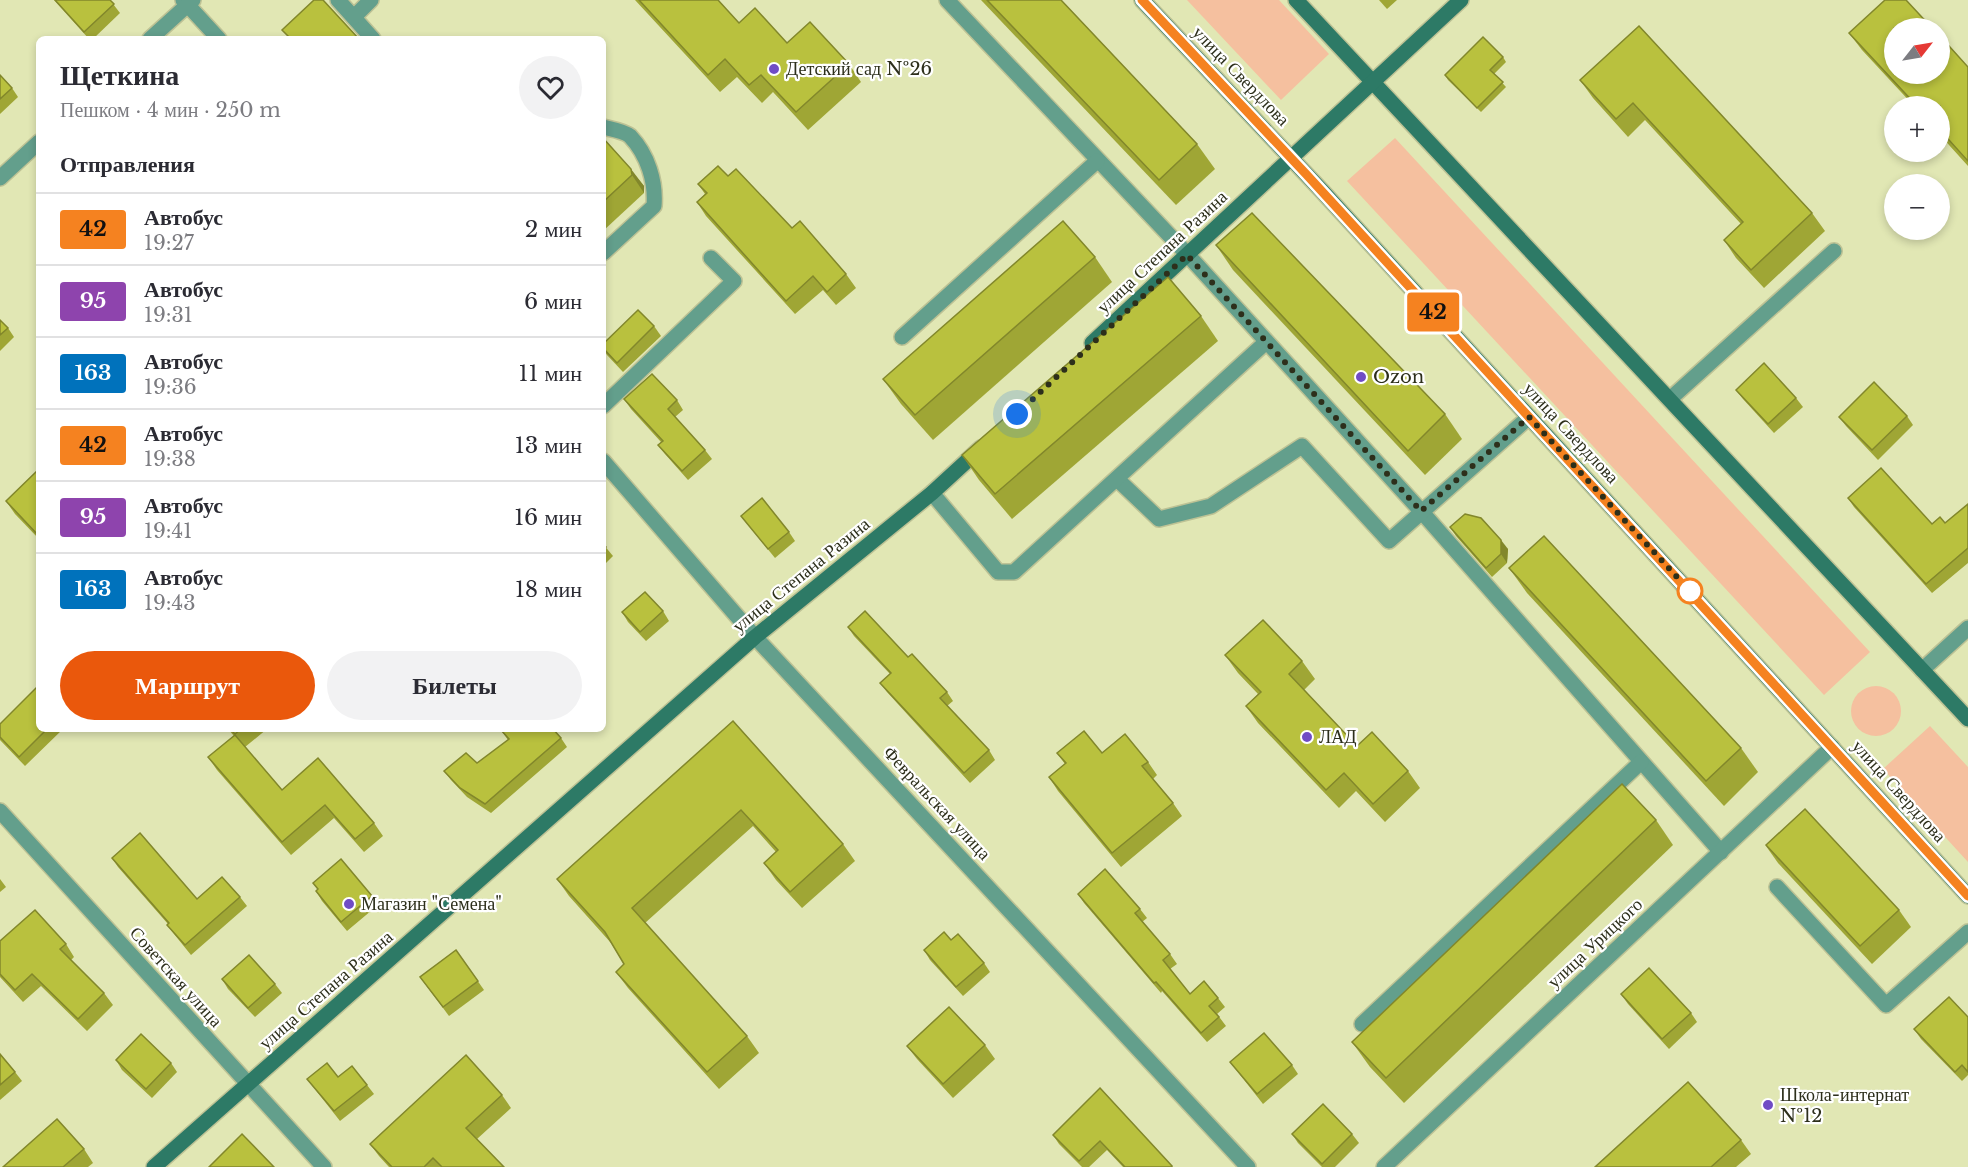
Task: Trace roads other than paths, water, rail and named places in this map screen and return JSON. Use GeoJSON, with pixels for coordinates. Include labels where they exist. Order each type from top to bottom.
{"type":"FeatureCollection","features":[{"type":"Feature","properties":{"kind":"main road","name":"улица Свердлова"},"geometry":{"type":"LineString","coordinates":[[1142,0],[1291,157],[1968,896]]}},
{"type":"Feature","properties":{"kind":"main road"},"geometry":{"type":"LineString","coordinates":[[1296,0],[1968,719]]}},
{"type":"Feature","properties":{"kind":"main road","name":"улица Степана Разина"},"geometry":{"type":"LineString","coordinates":[[1077,358],[1461,0]]}},
{"type":"Feature","properties":{"kind":"main road","name":"улица Степана Разина"},"geometry":{"type":"LineString","coordinates":[[154,1167],[755,637],[932,493],[992,438]]}},
{"type":"Feature","properties":{"kind":"street"},"geometry":{"type":"LineString","coordinates":[[338,0],[370,36]]}},
{"type":"Feature","properties":{"kind":"street"},"geometry":{"type":"LineString","coordinates":[[354,17],[371,0]]}},
{"type":"Feature","properties":{"kind":"street"},"geometry":{"type":"LineString","coordinates":[[947,0],[1187,255],[1421,511],[1721,852]]}},
{"type":"Feature","properties":{"kind":"street"},"geometry":{"type":"LineString","coordinates":[[153,36],[188,2],[216,36]]}},
{"type":"Feature","properties":{"kind":"street"},"geometry":{"type":"LineString","coordinates":[[606,128],[628,135],[645,160],[656,184],[654,206],[606,251]]}},
{"type":"Feature","properties":{"kind":"street"},"geometry":{"type":"LineString","coordinates":[[0,178],[36,145]]}},
{"type":"Feature","properties":{"kind":"street"},"geometry":{"type":"LineString","coordinates":[[902,337],[1097,161]]}},
{"type":"Feature","properties":{"kind":"street"},"geometry":{"type":"LineString","coordinates":[[1670,399],[1834,251]]}},
{"type":"Feature","properties":{"kind":"street"},"geometry":{"type":"LineString","coordinates":[[606,403],[734,281],[711,258]]}},
{"type":"Feature","properties":{"kind":"street"},"geometry":{"type":"LineString","coordinates":[[932,493],[998,572],[1014,572],[1265,343]]}},
{"type":"Feature","properties":{"kind":"street"},"geometry":{"type":"LineString","coordinates":[[1117,480],[1159,519],[1211,506],[1302,446],[1389,541],[1529,417]]}},
{"type":"Feature","properties":{"kind":"street","name":"Февральская улица"},"geometry":{"type":"LineString","coordinates":[[606,464],[755,637],[1248,1167]]}},
{"type":"Feature","properties":{"kind":"street"},"geometry":{"type":"LineString","coordinates":[[1922,670],[1968,628]]}},
{"type":"Feature","properties":{"kind":"street","name":"улица Урицкого"},"geometry":{"type":"LineString","coordinates":[[1384,1167],[1832,747]]}},
{"type":"Feature","properties":{"kind":"street"},"geometry":{"type":"LineString","coordinates":[[1362,1024],[1641,762]]}},
{"type":"Feature","properties":{"kind":"street","name":"Советская улица"},"geometry":{"type":"LineString","coordinates":[[0,811],[324,1167]]}},
{"type":"Feature","properties":{"kind":"street"},"geometry":{"type":"LineString","coordinates":[[1777,887],[1886,1005],[1968,932]]}},
{"type":"Feature","properties":{"kind":"place","name":"Детский сад №26"},"geometry":{"type":"Point","coordinates":[774,69]}},
{"type":"Feature","properties":{"kind":"place","name":"Ozon"},"geometry":{"type":"Point","coordinates":[1361,377]}},
{"type":"Feature","properties":{"kind":"place","name":"ЛАД"},"geometry":{"type":"Point","coordinates":[1307,737]}},
{"type":"Feature","properties":{"kind":"place","name":"Магазин \"Семена\""},"geometry":{"type":"Point","coordinates":[349,904]}},
{"type":"Feature","properties":{"kind":"place","name":"Школа-интернат №12"},"geometry":{"type":"Point","coordinates":[1768,1105]}}]}
